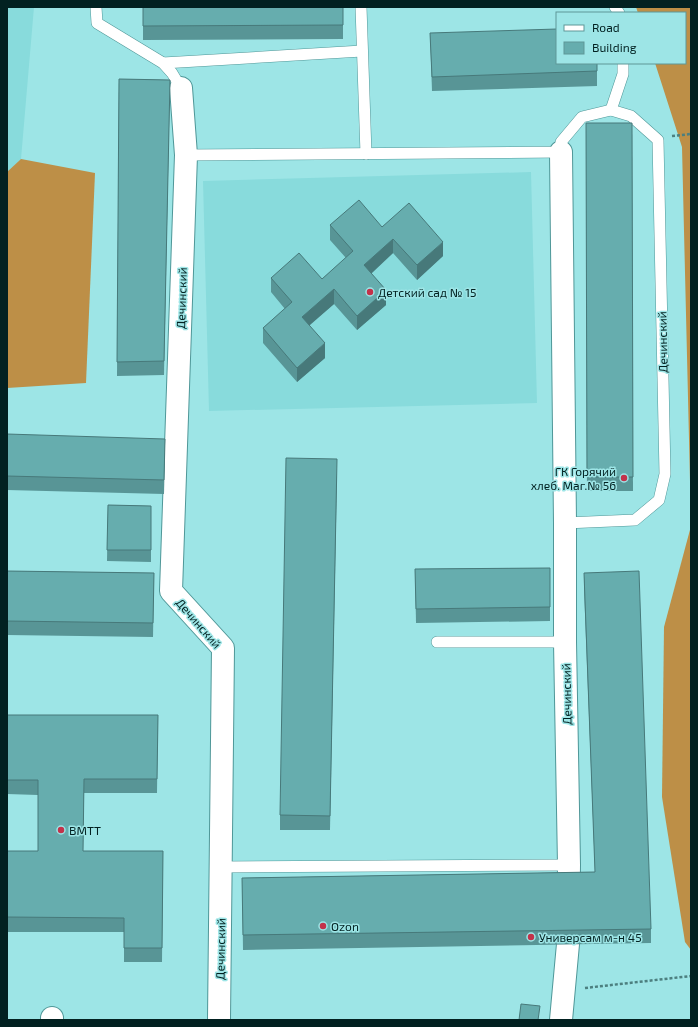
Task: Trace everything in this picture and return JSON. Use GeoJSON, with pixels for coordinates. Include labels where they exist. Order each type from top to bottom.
{"type":"FeatureCollection","features":[{"type":"Feature","properties":{"kind":"street","name":"Дечинский"},"geometry":{"type":"LineString","coordinates":[[181,88],[186,155],[171,591],[223,648],[219,1020]]}},
{"type":"Feature","properties":{"kind":"street","name":"Дечинский"},"geometry":{"type":"LineString","coordinates":[[561,152],[566,523],[565,642],[569,865],[568,944],[562,1020]]}},
{"type":"Feature","properties":{"kind":"lane","name":"Дечинский"},"geometry":{"type":"LineString","coordinates":[[96,7],[97,23],[163,63],[172,73],[181,88]]}},
{"type":"Feature","properties":{"kind":"lane"},"geometry":{"type":"LineString","coordinates":[[361,7],[366,154]]}},
{"type":"Feature","properties":{"kind":"lane"},"geometry":{"type":"LineString","coordinates":[[163,63],[362,51]]}},
{"type":"Feature","properties":{"kind":"lane"},"geometry":{"type":"LineString","coordinates":[[611,110],[623,74],[623,64]]}},
{"type":"Feature","properties":{"kind":"lane","name":"Дечинский"},"geometry":{"type":"LineString","coordinates":[[561,152],[561,142],[582,117],[611,110],[631,116],[658,140],[665,474],[659,500],[635,520],[566,523]]}},
{"type":"Feature","properties":{"kind":"lane"},"geometry":{"type":"LineString","coordinates":[[186,155],[561,152]]}},
{"type":"Feature","properties":{"kind":"lane"},"geometry":{"type":"LineString","coordinates":[[437,642],[565,642]]}},
{"type":"Feature","properties":{"kind":"lane"},"geometry":{"type":"LineString","coordinates":[[220,867],[569,865]]}},
{"type":"Feature","properties":{"kind":"path"},"geometry":{"type":"LineString","coordinates":[[564,988],[599,987],[691,976]]}},
{"type":"Feature","properties":{"kind":"shaded area"},"geometry":{"type":"Polygon","coordinates":[[[7,7],[34,7],[21,159],[7,172],[7,7]]]}},
{"type":"Feature","properties":{"kind":"shaded area"},"geometry":{"type":"Polygon","coordinates":[[[636,7],[691,7],[691,523],[682,147],[655,64],[686,64],[686,12],[638,12],[636,7]]]}},
{"type":"Feature","properties":{"kind":"shaded area"},"geometry":{"type":"Polygon","coordinates":[[[21,159],[95,173],[86,383],[7,388],[7,172],[21,159]]]}},
{"type":"Feature","properties":{"kind":"shaded area","name":"Детский сад № 15"},"geometry":{"type":"Polygon","coordinates":[[[531,172],[537,403],[209,411],[203,181],[531,172]]]}},
{"type":"Feature","properties":{"kind":"shaded area"},"geometry":{"type":"Polygon","coordinates":[[[691,526],[691,950],[685,942],[662,797],[664,627],[691,526]]]}},
{"type":"Feature","properties":{"kind":"building"},"geometry":{"type":"Polygon","coordinates":[[[143,7],[343,7],[343,25],[143,26],[143,7]]]}},
{"type":"Feature","properties":{"kind":"building"},"geometry":{"type":"Polygon","coordinates":[[[556,29],[556,64],[597,64],[597,71],[432,77],[430,33],[556,29]]]}},
{"type":"Feature","properties":{"kind":"building"},"geometry":{"type":"Polygon","coordinates":[[[119,79],[170,80],[164,361],[117,362],[119,79]]]}},
{"type":"Feature","properties":{"kind":"building"},"geometry":{"type":"Polygon","coordinates":[[[586,123],[632,123],[633,477],[587,477],[586,123]]]}},
{"type":"Feature","properties":{"kind":"building"},"geometry":{"type":"Polygon","coordinates":[[[359,200],[382,227],[409,203],[443,242],[417,265],[393,239],[364,265],[386,290],[357,316],[334,289],[302,317],[325,343],[297,368],[263,328],[292,302],[271,278],[299,253],[322,279],[353,251],[330,225],[359,200]]]}},
{"type":"Feature","properties":{"kind":"building"},"geometry":{"type":"Polygon","coordinates":[[[7,434],[165,439],[164,480],[7,476],[7,434]]]}},
{"type":"Feature","properties":{"kind":"building"},"geometry":{"type":"Polygon","coordinates":[[[286,458],[337,459],[330,816],[280,815],[286,458]]]}},
{"type":"Feature","properties":{"kind":"building"},"geometry":{"type":"Polygon","coordinates":[[[108,505],[151,506],[151,550],[107,550],[108,505]]]}},
{"type":"Feature","properties":{"kind":"building"},"geometry":{"type":"Polygon","coordinates":[[[550,568],[550,607],[416,609],[415,569],[550,568]]]}},
{"type":"Feature","properties":{"kind":"building"},"geometry":{"type":"Polygon","coordinates":[[[7,571],[154,573],[153,623],[7,621],[7,571]]]}},
{"type":"Feature","properties":{"kind":"building"},"geometry":{"type":"Polygon","coordinates":[[[639,571],[651,929],[243,935],[242,878],[595,872],[584,573],[639,571]]]}},
{"type":"Feature","properties":{"kind":"building","name":"ВМТТ"},"geometry":{"type":"Polygon","coordinates":[[[7,715],[158,715],[157,779],[84,779],[83,851],[163,851],[162,948],[124,948],[124,918],[7,917],[7,851],[38,851],[38,780],[7,780],[7,715]]]}},
{"type":"Feature","properties":{"kind":"building"},"geometry":{"type":"Polygon","coordinates":[[[521,1004],[540,1006],[538,1020],[519,1020],[521,1004]]]}},
{"type":"Feature","properties":{"kind":"place","name":"Детский сад № 15"},"geometry":{"type":"Point","coordinates":[370,292]}},
{"type":"Feature","properties":{"kind":"place","name":"ГК Горячий хлеб. Маг.№ 56"},"geometry":{"type":"Point","coordinates":[624,478]}},
{"type":"Feature","properties":{"kind":"place","name":"ВМТТ"},"geometry":{"type":"Point","coordinates":[61,830]}},
{"type":"Feature","properties":{"kind":"place","name":"Ozon"},"geometry":{"type":"Point","coordinates":[323,926]}},
{"type":"Feature","properties":{"kind":"place","name":"Универсам м-н 45"},"geometry":{"type":"Point","coordinates":[531,937]}}]}
